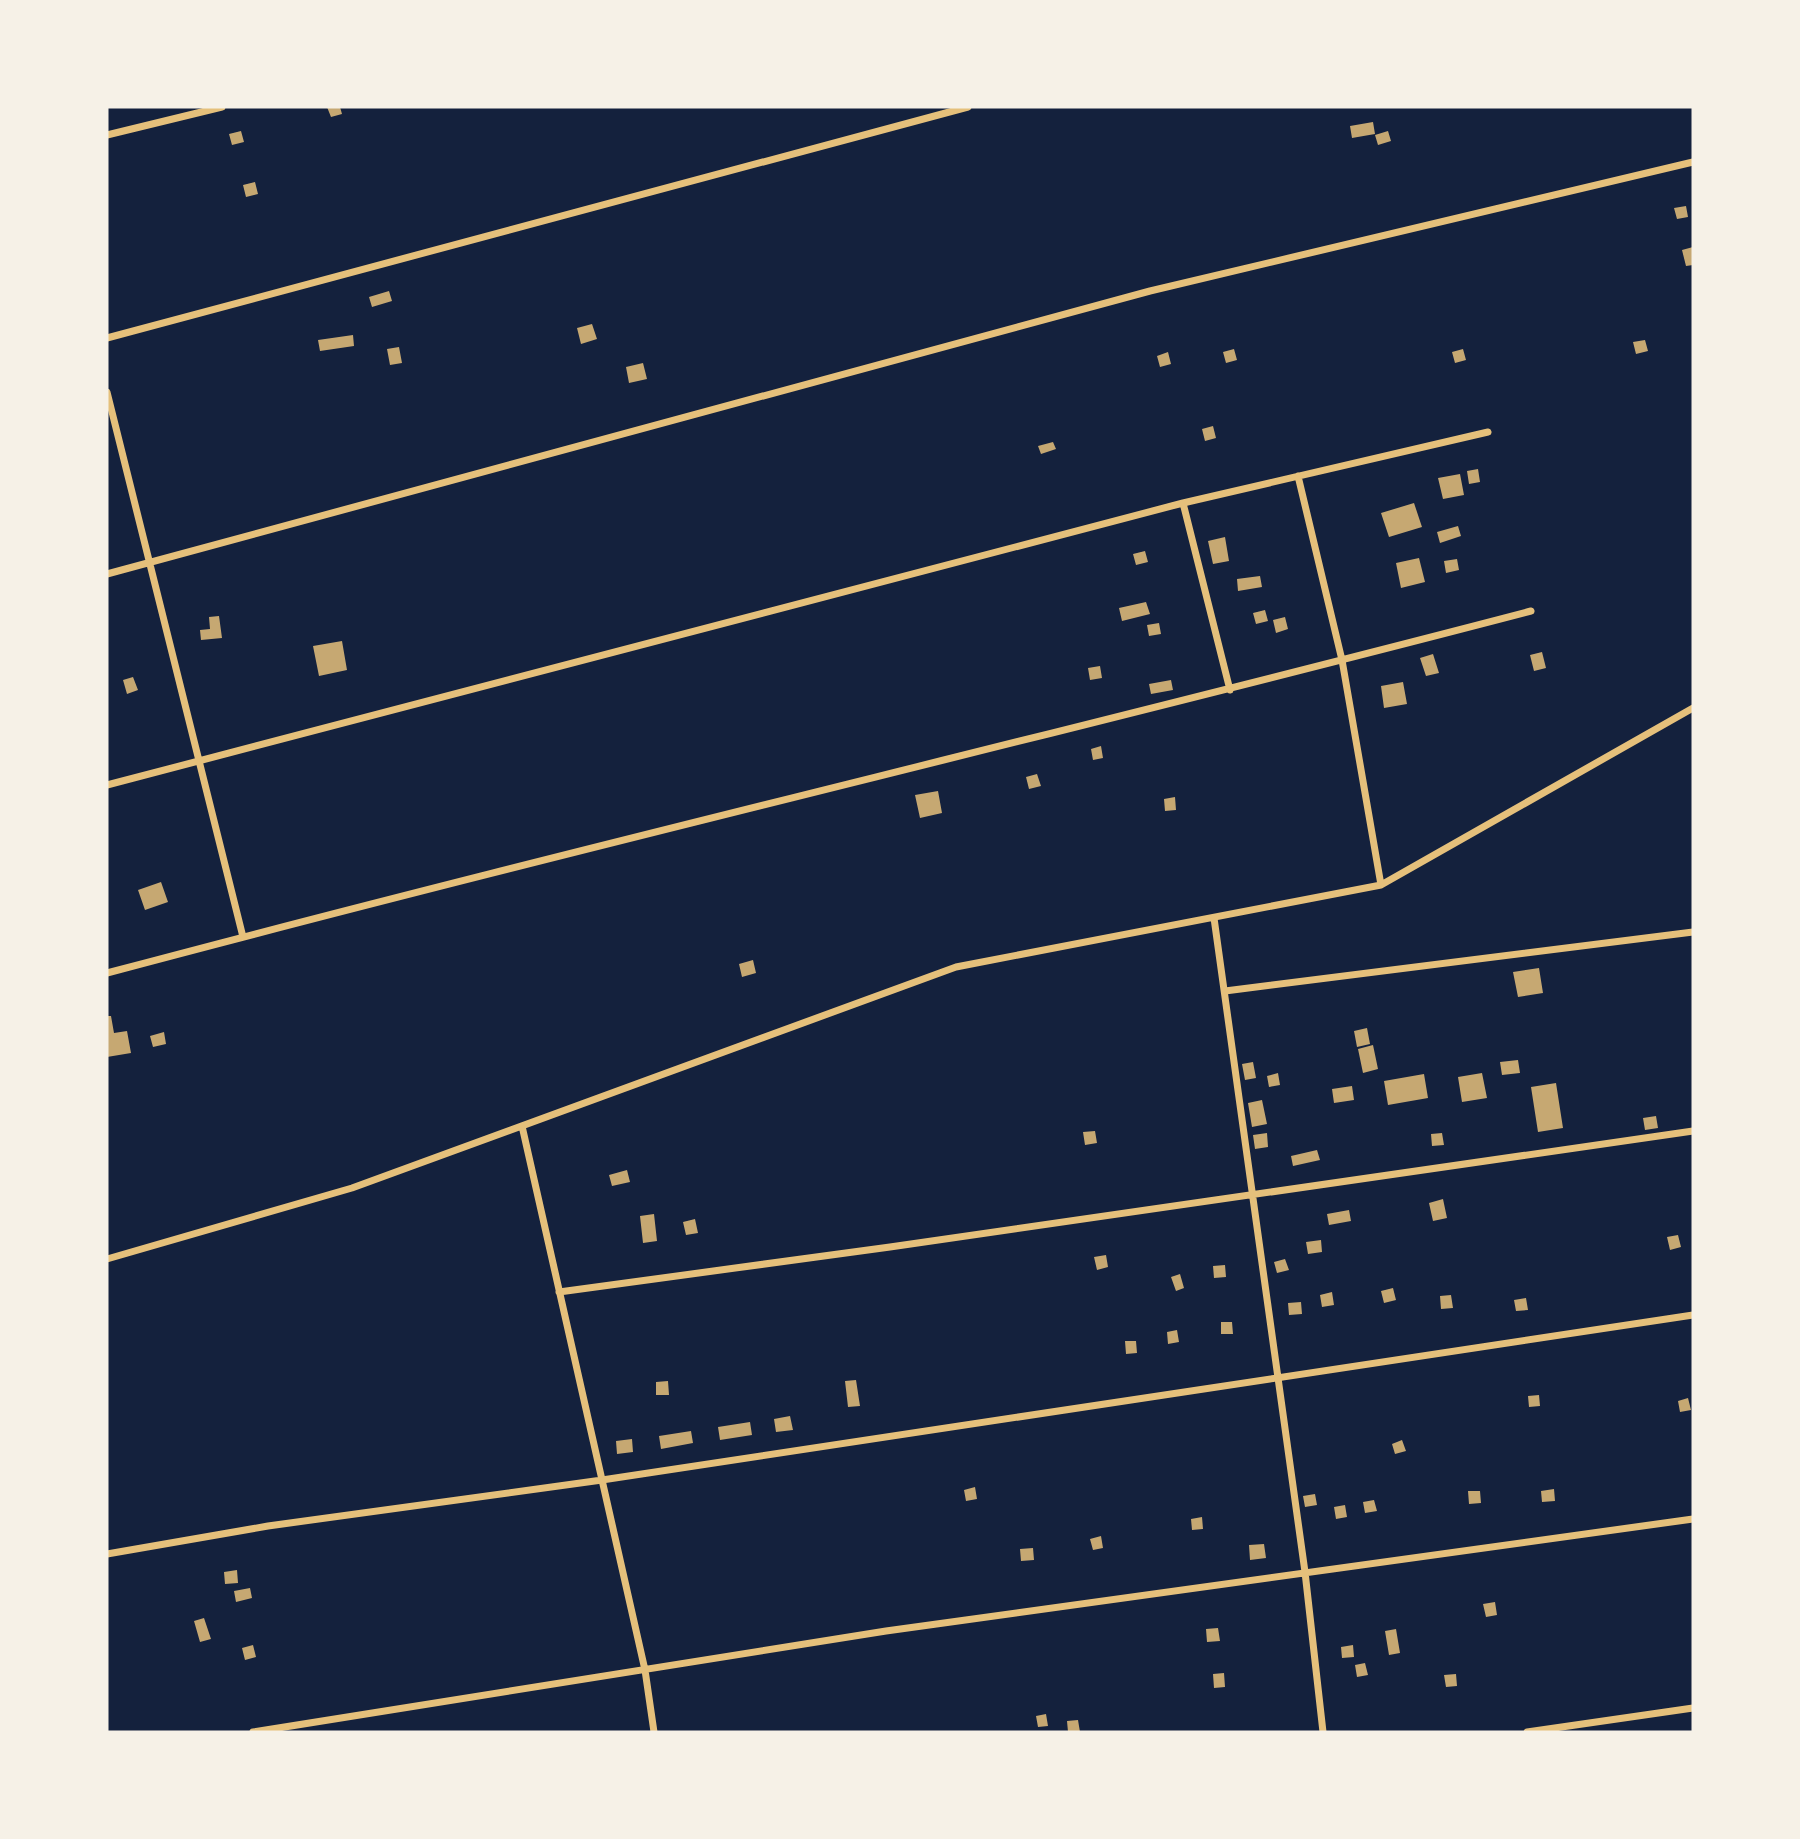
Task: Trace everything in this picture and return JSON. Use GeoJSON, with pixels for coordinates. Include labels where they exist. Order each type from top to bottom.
{"type":"FeatureCollection","features":[{"type":"Feature","properties":{"kind":"street"},"geometry":{"type":"LineString","coordinates":[[107,135],[222,107]]}},
{"type":"Feature","properties":{"kind":"street"},"geometry":{"type":"LineString","coordinates":[[107,338],[968,107]]}},
{"type":"Feature","properties":{"kind":"street"},"geometry":{"type":"LineString","coordinates":[[107,574],[1150,291],[1693,162]]}},
{"type":"Feature","properties":{"kind":"street"},"geometry":{"type":"LineString","coordinates":[[107,392],[243,937]]}},
{"type":"Feature","properties":{"kind":"street"},"geometry":{"type":"LineString","coordinates":[[107,785],[1183,503],[1488,432]]}},
{"type":"Feature","properties":{"kind":"street"},"geometry":{"type":"LineString","coordinates":[[1298,476],[1342,660],[1381,885]]}},
{"type":"Feature","properties":{"kind":"street"},"geometry":{"type":"LineString","coordinates":[[1183,503],[1230,690]]}},
{"type":"Feature","properties":{"kind":"street"},"geometry":{"type":"LineString","coordinates":[[107,973],[1045,734],[1230,690],[1531,611]]}},
{"type":"Feature","properties":{"kind":"street"},"geometry":{"type":"LineString","coordinates":[[107,1259],[352,1188],[956,967],[1381,885],[1693,708]]}},
{"type":"Feature","properties":{"kind":"street"},"geometry":{"type":"LineString","coordinates":[[1214,918],[1305,1572],[1323,1732]]}},
{"type":"Feature","properties":{"kind":"street"},"geometry":{"type":"LineString","coordinates":[[1225,991],[1693,932]]}},
{"type":"Feature","properties":{"kind":"street"},"geometry":{"type":"LineString","coordinates":[[522,1126],[645,1670],[654,1732]]}},
{"type":"Feature","properties":{"kind":"street"},"geometry":{"type":"LineString","coordinates":[[559,1292],[1693,1131]]}},
{"type":"Feature","properties":{"kind":"street"},"geometry":{"type":"LineString","coordinates":[[107,1555],[268,1526],[602,1480],[1693,1315]]}},
{"type":"Feature","properties":{"kind":"street"},"geometry":{"type":"LineString","coordinates":[[253,1732],[886,1631],[1693,1518]]}},
{"type":"Feature","properties":{"kind":"street"},"geometry":{"type":"LineString","coordinates":[[1527,1732],[1693,1708]]}},
{"type":"Feature","properties":{"kind":"building"},"geometry":{"type":"Polygon","coordinates":[[[327,107],[340,107],[342,114],[331,117],[327,107]]]}},
{"type":"Feature","properties":{"kind":"building"},"geometry":{"type":"Polygon","coordinates":[[[1373,122],[1375,134],[1352,138],[1350,126],[1373,122]]]}},
{"type":"Feature","properties":{"kind":"building"},"geometry":{"type":"Polygon","coordinates":[[[241,131],[244,142],[232,145],[229,134],[241,131]]]}},
{"type":"Feature","properties":{"kind":"building"},"geometry":{"type":"Polygon","coordinates":[[[1388,131],[1391,141],[1378,145],[1375,135],[1388,131]]]}},
{"type":"Feature","properties":{"kind":"building"},"geometry":{"type":"Polygon","coordinates":[[[255,182],[258,194],[246,197],[243,185],[255,182]]]}},
{"type":"Feature","properties":{"kind":"building"},"geometry":{"type":"Polygon","coordinates":[[[1686,206],[1688,217],[1677,219],[1674,208],[1686,206]]]}},
{"type":"Feature","properties":{"kind":"building"},"geometry":{"type":"Polygon","coordinates":[[[1693,247],[1693,265],[1686,266],[1682,250],[1693,247]]]}},
{"type":"Feature","properties":{"kind":"building"},"geometry":{"type":"Polygon","coordinates":[[[389,291],[392,301],[372,307],[369,297],[389,291]]]}},
{"type":"Feature","properties":{"kind":"building"},"geometry":{"type":"Polygon","coordinates":[[[592,324],[597,339],[581,344],[577,328],[592,324]]]}},
{"type":"Feature","properties":{"kind":"building"},"geometry":{"type":"Polygon","coordinates":[[[353,335],[354,346],[320,351],[318,340],[353,335]]]}},
{"type":"Feature","properties":{"kind":"building"},"geometry":{"type":"Polygon","coordinates":[[[1645,340],[1648,351],[1636,354],[1633,342],[1645,340]]]}},
{"type":"Feature","properties":{"kind":"building"},"geometry":{"type":"Polygon","coordinates":[[[399,347],[402,363],[390,365],[387,349],[399,347]]]}},
{"type":"Feature","properties":{"kind":"building"},"geometry":{"type":"Polygon","coordinates":[[[1234,349],[1237,360],[1226,363],[1223,352],[1234,349]]]}},
{"type":"Feature","properties":{"kind":"building"},"geometry":{"type":"Polygon","coordinates":[[[1463,349],[1466,360],[1455,363],[1452,352],[1463,349]]]}},
{"type":"Feature","properties":{"kind":"building"},"geometry":{"type":"Polygon","coordinates":[[[1168,352],[1171,364],[1160,367],[1157,356],[1168,352]]]}},
{"type":"Feature","properties":{"kind":"building"},"geometry":{"type":"Polygon","coordinates":[[[643,363],[647,379],[629,383],[626,367],[643,363]]]}},
{"type":"Feature","properties":{"kind":"building"},"geometry":{"type":"Polygon","coordinates":[[[1213,426],[1216,438],[1205,441],[1202,429],[1213,426]]]}},
{"type":"Feature","properties":{"kind":"building"},"geometry":{"type":"Polygon","coordinates":[[[1053,442],[1056,449],[1041,454],[1038,446],[1053,442]]]}},
{"type":"Feature","properties":{"kind":"building"},"geometry":{"type":"Polygon","coordinates":[[[1478,469],[1480,482],[1469,484],[1467,471],[1478,469]]]}},
{"type":"Feature","properties":{"kind":"building"},"geometry":{"type":"Polygon","coordinates":[[[1460,474],[1464,495],[1443,499],[1438,478],[1460,474]]]}},
{"type":"Feature","properties":{"kind":"building"},"geometry":{"type":"Polygon","coordinates":[[[1414,503],[1422,527],[1389,537],[1381,513],[1414,503]]]}},
{"type":"Feature","properties":{"kind":"building"},"geometry":{"type":"Polygon","coordinates":[[[1458,526],[1461,536],[1440,543],[1437,532],[1458,526]]]}},
{"type":"Feature","properties":{"kind":"building"},"geometry":{"type":"Polygon","coordinates":[[[1225,537],[1229,561],[1213,564],[1208,541],[1225,537]]]}},
{"type":"Feature","properties":{"kind":"building"},"geometry":{"type":"Polygon","coordinates":[[[1145,551],[1148,562],[1136,565],[1133,554],[1145,551]]]}},
{"type":"Feature","properties":{"kind":"building"},"geometry":{"type":"Polygon","coordinates":[[[1419,558],[1425,582],[1401,588],[1396,563],[1419,558]]]}},
{"type":"Feature","properties":{"kind":"building"},"geometry":{"type":"Polygon","coordinates":[[[1457,559],[1459,570],[1446,573],[1444,561],[1457,559]]]}},
{"type":"Feature","properties":{"kind":"building"},"geometry":{"type":"Polygon","coordinates":[[[1260,576],[1262,587],[1238,591],[1237,579],[1260,576]]]}},
{"type":"Feature","properties":{"kind":"building"},"geometry":{"type":"Polygon","coordinates":[[[1146,602],[1150,614],[1122,621],[1119,608],[1146,602]]]}},
{"type":"Feature","properties":{"kind":"building"},"geometry":{"type":"Polygon","coordinates":[[[1265,610],[1268,621],[1256,624],[1253,613],[1265,610]]]}},
{"type":"Feature","properties":{"kind":"building"},"geometry":{"type":"Polygon","coordinates":[[[219,616],[222,638],[201,640],[200,630],[210,629],[209,617],[219,616]]]}},
{"type":"Feature","properties":{"kind":"building"},"geometry":{"type":"Polygon","coordinates":[[[1285,617],[1288,629],[1276,633],[1273,620],[1285,617]]]}},
{"type":"Feature","properties":{"kind":"building"},"geometry":{"type":"Polygon","coordinates":[[[1159,623],[1161,634],[1149,636],[1147,625],[1159,623]]]}},
{"type":"Feature","properties":{"kind":"building"},"geometry":{"type":"Polygon","coordinates":[[[342,641],[347,670],[319,676],[313,646],[342,641]]]}},
{"type":"Feature","properties":{"kind":"building"},"geometry":{"type":"Polygon","coordinates":[[[1542,652],[1546,668],[1534,671],[1530,655],[1542,652]]]}},
{"type":"Feature","properties":{"kind":"building"},"geometry":{"type":"Polygon","coordinates":[[[1433,654],[1439,673],[1426,676],[1420,658],[1433,654]]]}},
{"type":"Feature","properties":{"kind":"building"},"geometry":{"type":"Polygon","coordinates":[[[1100,666],[1102,678],[1090,680],[1088,668],[1100,666]]]}},
{"type":"Feature","properties":{"kind":"building"},"geometry":{"type":"Polygon","coordinates":[[[133,677],[138,690],[127,694],[123,680],[133,677]]]}},
{"type":"Feature","properties":{"kind":"building"},"geometry":{"type":"Polygon","coordinates":[[[1171,680],[1173,690],[1151,694],[1149,684],[1171,680]]]}},
{"type":"Feature","properties":{"kind":"building"},"geometry":{"type":"Polygon","coordinates":[[[1403,682],[1407,704],[1384,708],[1381,686],[1403,682]]]}},
{"type":"Feature","properties":{"kind":"building"},"geometry":{"type":"Polygon","coordinates":[[[1101,746],[1103,758],[1093,760],[1091,749],[1101,746]]]}},
{"type":"Feature","properties":{"kind":"building"},"geometry":{"type":"Polygon","coordinates":[[[1037,774],[1041,786],[1029,789],[1026,777],[1037,774]]]}},
{"type":"Feature","properties":{"kind":"building"},"geometry":{"type":"Polygon","coordinates":[[[938,791],[942,813],[920,818],[915,795],[938,791]]]}},
{"type":"Feature","properties":{"kind":"building"},"geometry":{"type":"Polygon","coordinates":[[[1175,797],[1176,810],[1165,811],[1164,799],[1175,797]]]}},
{"type":"Feature","properties":{"kind":"building"},"geometry":{"type":"Polygon","coordinates":[[[161,882],[168,902],[145,910],[138,890],[161,882]]]}},
{"type":"Feature","properties":{"kind":"building"},"geometry":{"type":"Polygon","coordinates":[[[753,960],[756,973],[742,977],[739,964],[753,960]]]}},
{"type":"Feature","properties":{"kind":"building"},"geometry":{"type":"Polygon","coordinates":[[[1539,968],[1543,993],[1518,997],[1513,972],[1539,968]]]}},
{"type":"Feature","properties":{"kind":"building"},"geometry":{"type":"Polygon","coordinates":[[[107,1016],[111,1016],[114,1033],[127,1031],[131,1053],[107,1057],[107,1016]]]}},
{"type":"Feature","properties":{"kind":"building"},"geometry":{"type":"Polygon","coordinates":[[[1367,1028],[1370,1044],[1357,1047],[1354,1031],[1367,1028]]]}},
{"type":"Feature","properties":{"kind":"building"},"geometry":{"type":"Polygon","coordinates":[[[164,1032],[166,1044],[153,1047],[150,1036],[164,1032]]]}},
{"type":"Feature","properties":{"kind":"building"},"geometry":{"type":"Polygon","coordinates":[[[1373,1045],[1378,1069],[1363,1073],[1358,1049],[1373,1045]]]}},
{"type":"Feature","properties":{"kind":"building"},"geometry":{"type":"Polygon","coordinates":[[[1518,1060],[1520,1073],[1502,1075],[1500,1062],[1518,1060]]]}},
{"type":"Feature","properties":{"kind":"building"},"geometry":{"type":"Polygon","coordinates":[[[1253,1062],[1256,1078],[1245,1080],[1242,1064],[1253,1062]]]}},
{"type":"Feature","properties":{"kind":"building"},"geometry":{"type":"Polygon","coordinates":[[[1278,1073],[1280,1085],[1269,1087],[1267,1076],[1278,1073]]]}},
{"type":"Feature","properties":{"kind":"building"},"geometry":{"type":"Polygon","coordinates":[[[1482,1073],[1487,1098],[1462,1102],[1458,1077],[1482,1073]]]}},
{"type":"Feature","properties":{"kind":"building"},"geometry":{"type":"Polygon","coordinates":[[[1424,1074],[1428,1098],[1388,1105],[1384,1081],[1424,1074]]]}},
{"type":"Feature","properties":{"kind":"building"},"geometry":{"type":"Polygon","coordinates":[[[1556,1083],[1563,1128],[1538,1132],[1531,1087],[1556,1083]]]}},
{"type":"Feature","properties":{"kind":"building"},"geometry":{"type":"Polygon","coordinates":[[[1352,1086],[1354,1100],[1334,1103],[1332,1089],[1352,1086]]]}},
{"type":"Feature","properties":{"kind":"building"},"geometry":{"type":"Polygon","coordinates":[[[1262,1100],[1267,1124],[1252,1127],[1248,1103],[1262,1100]]]}},
{"type":"Feature","properties":{"kind":"building"},"geometry":{"type":"Polygon","coordinates":[[[1656,1116],[1658,1128],[1645,1130],[1643,1118],[1656,1116]]]}},
{"type":"Feature","properties":{"kind":"building"},"geometry":{"type":"Polygon","coordinates":[[[1095,1131],[1097,1143],[1085,1145],[1083,1132],[1095,1131]]]}},
{"type":"Feature","properties":{"kind":"building"},"geometry":{"type":"Polygon","coordinates":[[[1267,1133],[1268,1147],[1255,1149],[1253,1135],[1267,1133]]]}},
{"type":"Feature","properties":{"kind":"building"},"geometry":{"type":"Polygon","coordinates":[[[1442,1133],[1444,1145],[1432,1146],[1431,1134],[1442,1133]]]}},
{"type":"Feature","properties":{"kind":"building"},"geometry":{"type":"Polygon","coordinates":[[[1317,1150],[1320,1160],[1293,1166],[1291,1156],[1317,1150]]]}},
{"type":"Feature","properties":{"kind":"building"},"geometry":{"type":"Polygon","coordinates":[[[627,1170],[630,1182],[612,1186],[609,1175],[627,1170]]]}},
{"type":"Feature","properties":{"kind":"building"},"geometry":{"type":"Polygon","coordinates":[[[1443,1199],[1447,1218],[1433,1221],[1429,1203],[1443,1199]]]}},
{"type":"Feature","properties":{"kind":"building"},"geometry":{"type":"Polygon","coordinates":[[[1349,1210],[1351,1221],[1329,1225],[1327,1214],[1349,1210]]]}},
{"type":"Feature","properties":{"kind":"building"},"geometry":{"type":"Polygon","coordinates":[[[654,1214],[657,1241],[643,1243],[640,1216],[654,1214]]]}},
{"type":"Feature","properties":{"kind":"building"},"geometry":{"type":"Polygon","coordinates":[[[695,1219],[698,1233],[686,1235],[683,1222],[695,1219]]]}},
{"type":"Feature","properties":{"kind":"building"},"geometry":{"type":"Polygon","coordinates":[[[1678,1235],[1681,1247],[1670,1250],[1667,1237],[1678,1235]]]}},
{"type":"Feature","properties":{"kind":"building"},"geometry":{"type":"Polygon","coordinates":[[[1321,1240],[1322,1252],[1308,1254],[1306,1242],[1321,1240]]]}},
{"type":"Feature","properties":{"kind":"building"},"geometry":{"type":"Polygon","coordinates":[[[1106,1255],[1108,1267],[1097,1270],[1094,1257],[1106,1255]]]}},
{"type":"Feature","properties":{"kind":"building"},"geometry":{"type":"Polygon","coordinates":[[[1285,1259],[1289,1270],[1277,1273],[1274,1262],[1285,1259]]]}},
{"type":"Feature","properties":{"kind":"building"},"geometry":{"type":"Polygon","coordinates":[[[1225,1265],[1226,1277],[1214,1278],[1213,1266],[1225,1265]]]}},
{"type":"Feature","properties":{"kind":"building"},"geometry":{"type":"Polygon","coordinates":[[[1180,1274],[1184,1288],[1176,1291],[1171,1277],[1180,1274]]]}},
{"type":"Feature","properties":{"kind":"building"},"geometry":{"type":"Polygon","coordinates":[[[1393,1288],[1396,1300],[1384,1303],[1381,1291],[1393,1288]]]}},
{"type":"Feature","properties":{"kind":"building"},"geometry":{"type":"Polygon","coordinates":[[[1332,1292],[1334,1305],[1322,1307],[1320,1295],[1332,1292]]]}},
{"type":"Feature","properties":{"kind":"building"},"geometry":{"type":"Polygon","coordinates":[[[1451,1295],[1453,1308],[1441,1309],[1440,1296],[1451,1295]]]}},
{"type":"Feature","properties":{"kind":"building"},"geometry":{"type":"Polygon","coordinates":[[[1526,1298],[1528,1310],[1516,1311],[1514,1300],[1526,1298]]]}},
{"type":"Feature","properties":{"kind":"building"},"geometry":{"type":"Polygon","coordinates":[[[1301,1302],[1302,1314],[1289,1315],[1288,1303],[1301,1302]]]}},
{"type":"Feature","properties":{"kind":"building"},"geometry":{"type":"Polygon","coordinates":[[[1221,1322],[1232,1322],[1233,1334],[1221,1334],[1221,1322]]]}},
{"type":"Feature","properties":{"kind":"building"},"geometry":{"type":"Polygon","coordinates":[[[1177,1330],[1179,1342],[1168,1344],[1167,1332],[1177,1330]]]}},
{"type":"Feature","properties":{"kind":"building"},"geometry":{"type":"Polygon","coordinates":[[[1125,1341],[1136,1341],[1137,1353],[1126,1354],[1125,1341]]]}},
{"type":"Feature","properties":{"kind":"building"},"geometry":{"type":"Polygon","coordinates":[[[856,1380],[860,1406],[848,1407],[845,1381],[856,1380]]]}},
{"type":"Feature","properties":{"kind":"building"},"geometry":{"type":"Polygon","coordinates":[[[668,1381],[669,1395],[656,1395],[656,1382],[668,1381]]]}},
{"type":"Feature","properties":{"kind":"building"},"geometry":{"type":"Polygon","coordinates":[[[1539,1395],[1540,1406],[1529,1407],[1528,1396],[1539,1395]]]}},
{"type":"Feature","properties":{"kind":"building"},"geometry":{"type":"Polygon","coordinates":[[[1688,1398],[1691,1410],[1680,1412],[1678,1401],[1688,1398]]]}},
{"type":"Feature","properties":{"kind":"building"},"geometry":{"type":"Polygon","coordinates":[[[790,1416],[793,1430],[776,1432],[774,1419],[790,1416]]]}},
{"type":"Feature","properties":{"kind":"building"},"geometry":{"type":"Polygon","coordinates":[[[750,1422],[752,1435],[720,1440],[718,1427],[750,1422]]]}},
{"type":"Feature","properties":{"kind":"building"},"geometry":{"type":"Polygon","coordinates":[[[691,1431],[693,1443],[661,1449],[659,1436],[691,1431]]]}},
{"type":"Feature","properties":{"kind":"building"},"geometry":{"type":"Polygon","coordinates":[[[632,1439],[633,1452],[617,1454],[616,1441],[632,1439]]]}},
{"type":"Feature","properties":{"kind":"building"},"geometry":{"type":"Polygon","coordinates":[[[1402,1440],[1406,1451],[1395,1454],[1392,1444],[1402,1440]]]}},
{"type":"Feature","properties":{"kind":"building"},"geometry":{"type":"Polygon","coordinates":[[[975,1487],[977,1499],[966,1501],[964,1490],[975,1487]]]}},
{"type":"Feature","properties":{"kind":"building"},"geometry":{"type":"Polygon","coordinates":[[[1554,1489],[1555,1501],[1542,1502],[1541,1491],[1554,1489]]]}},
{"type":"Feature","properties":{"kind":"building"},"geometry":{"type":"Polygon","coordinates":[[[1468,1491],[1480,1491],[1481,1503],[1469,1504],[1468,1491]]]}},
{"type":"Feature","properties":{"kind":"building"},"geometry":{"type":"Polygon","coordinates":[[[1315,1494],[1317,1505],[1305,1507],[1303,1496],[1315,1494]]]}},
{"type":"Feature","properties":{"kind":"building"},"geometry":{"type":"Polygon","coordinates":[[[1374,1500],[1377,1511],[1365,1513],[1363,1502],[1374,1500]]]}},
{"type":"Feature","properties":{"kind":"building"},"geometry":{"type":"Polygon","coordinates":[[[1345,1505],[1347,1517],[1336,1519],[1334,1507],[1345,1505]]]}},
{"type":"Feature","properties":{"kind":"building"},"geometry":{"type":"Polygon","coordinates":[[[1202,1517],[1203,1529],[1192,1530],[1191,1519],[1202,1517]]]}},
{"type":"Feature","properties":{"kind":"building"},"geometry":{"type":"Polygon","coordinates":[[[1101,1536],[1103,1548],[1093,1550],[1090,1539],[1101,1536]]]}},
{"type":"Feature","properties":{"kind":"building"},"geometry":{"type":"Polygon","coordinates":[[[1264,1544],[1266,1558],[1250,1560],[1249,1545],[1264,1544]]]}},
{"type":"Feature","properties":{"kind":"building"},"geometry":{"type":"Polygon","coordinates":[[[1033,1548],[1034,1560],[1021,1561],[1020,1549],[1033,1548]]]}},
{"type":"Feature","properties":{"kind":"building"},"geometry":{"type":"Polygon","coordinates":[[[237,1570],[238,1583],[225,1584],[224,1572],[237,1570]]]}},
{"type":"Feature","properties":{"kind":"building"},"geometry":{"type":"Polygon","coordinates":[[[250,1588],[252,1598],[236,1602],[234,1591],[250,1588]]]}},
{"type":"Feature","properties":{"kind":"building"},"geometry":{"type":"Polygon","coordinates":[[[1495,1602],[1497,1615],[1486,1617],[1483,1604],[1495,1602]]]}},
{"type":"Feature","properties":{"kind":"building"},"geometry":{"type":"Polygon","coordinates":[[[204,1618],[211,1639],[200,1642],[194,1621],[204,1618]]]}},
{"type":"Feature","properties":{"kind":"building"},"geometry":{"type":"Polygon","coordinates":[[[1218,1628],[1220,1641],[1207,1642],[1206,1629],[1218,1628]]]}},
{"type":"Feature","properties":{"kind":"building"},"geometry":{"type":"Polygon","coordinates":[[[1396,1629],[1400,1653],[1389,1655],[1385,1631],[1396,1629]]]}},
{"type":"Feature","properties":{"kind":"building"},"geometry":{"type":"Polygon","coordinates":[[[253,1645],[256,1657],[245,1660],[242,1648],[253,1645]]]}},
{"type":"Feature","properties":{"kind":"building"},"geometry":{"type":"Polygon","coordinates":[[[1353,1645],[1354,1657],[1342,1658],[1341,1647],[1353,1645]]]}},
{"type":"Feature","properties":{"kind":"building"},"geometry":{"type":"Polygon","coordinates":[[[1365,1663],[1368,1675],[1357,1677],[1355,1665],[1365,1663]]]}},
{"type":"Feature","properties":{"kind":"building"},"geometry":{"type":"Polygon","coordinates":[[[1224,1673],[1225,1687],[1214,1688],[1213,1674],[1224,1673]]]}},
{"type":"Feature","properties":{"kind":"building"},"geometry":{"type":"Polygon","coordinates":[[[1456,1674],[1457,1686],[1446,1687],[1444,1675],[1456,1674]]]}},
{"type":"Feature","properties":{"kind":"building"},"geometry":{"type":"Polygon","coordinates":[[[1046,1714],[1048,1726],[1038,1727],[1036,1716],[1046,1714]]]}},
{"type":"Feature","properties":{"kind":"building"},"geometry":{"type":"Polygon","coordinates":[[[1078,1720],[1080,1732],[1068,1732],[1067,1721],[1078,1720]]]}}]}
